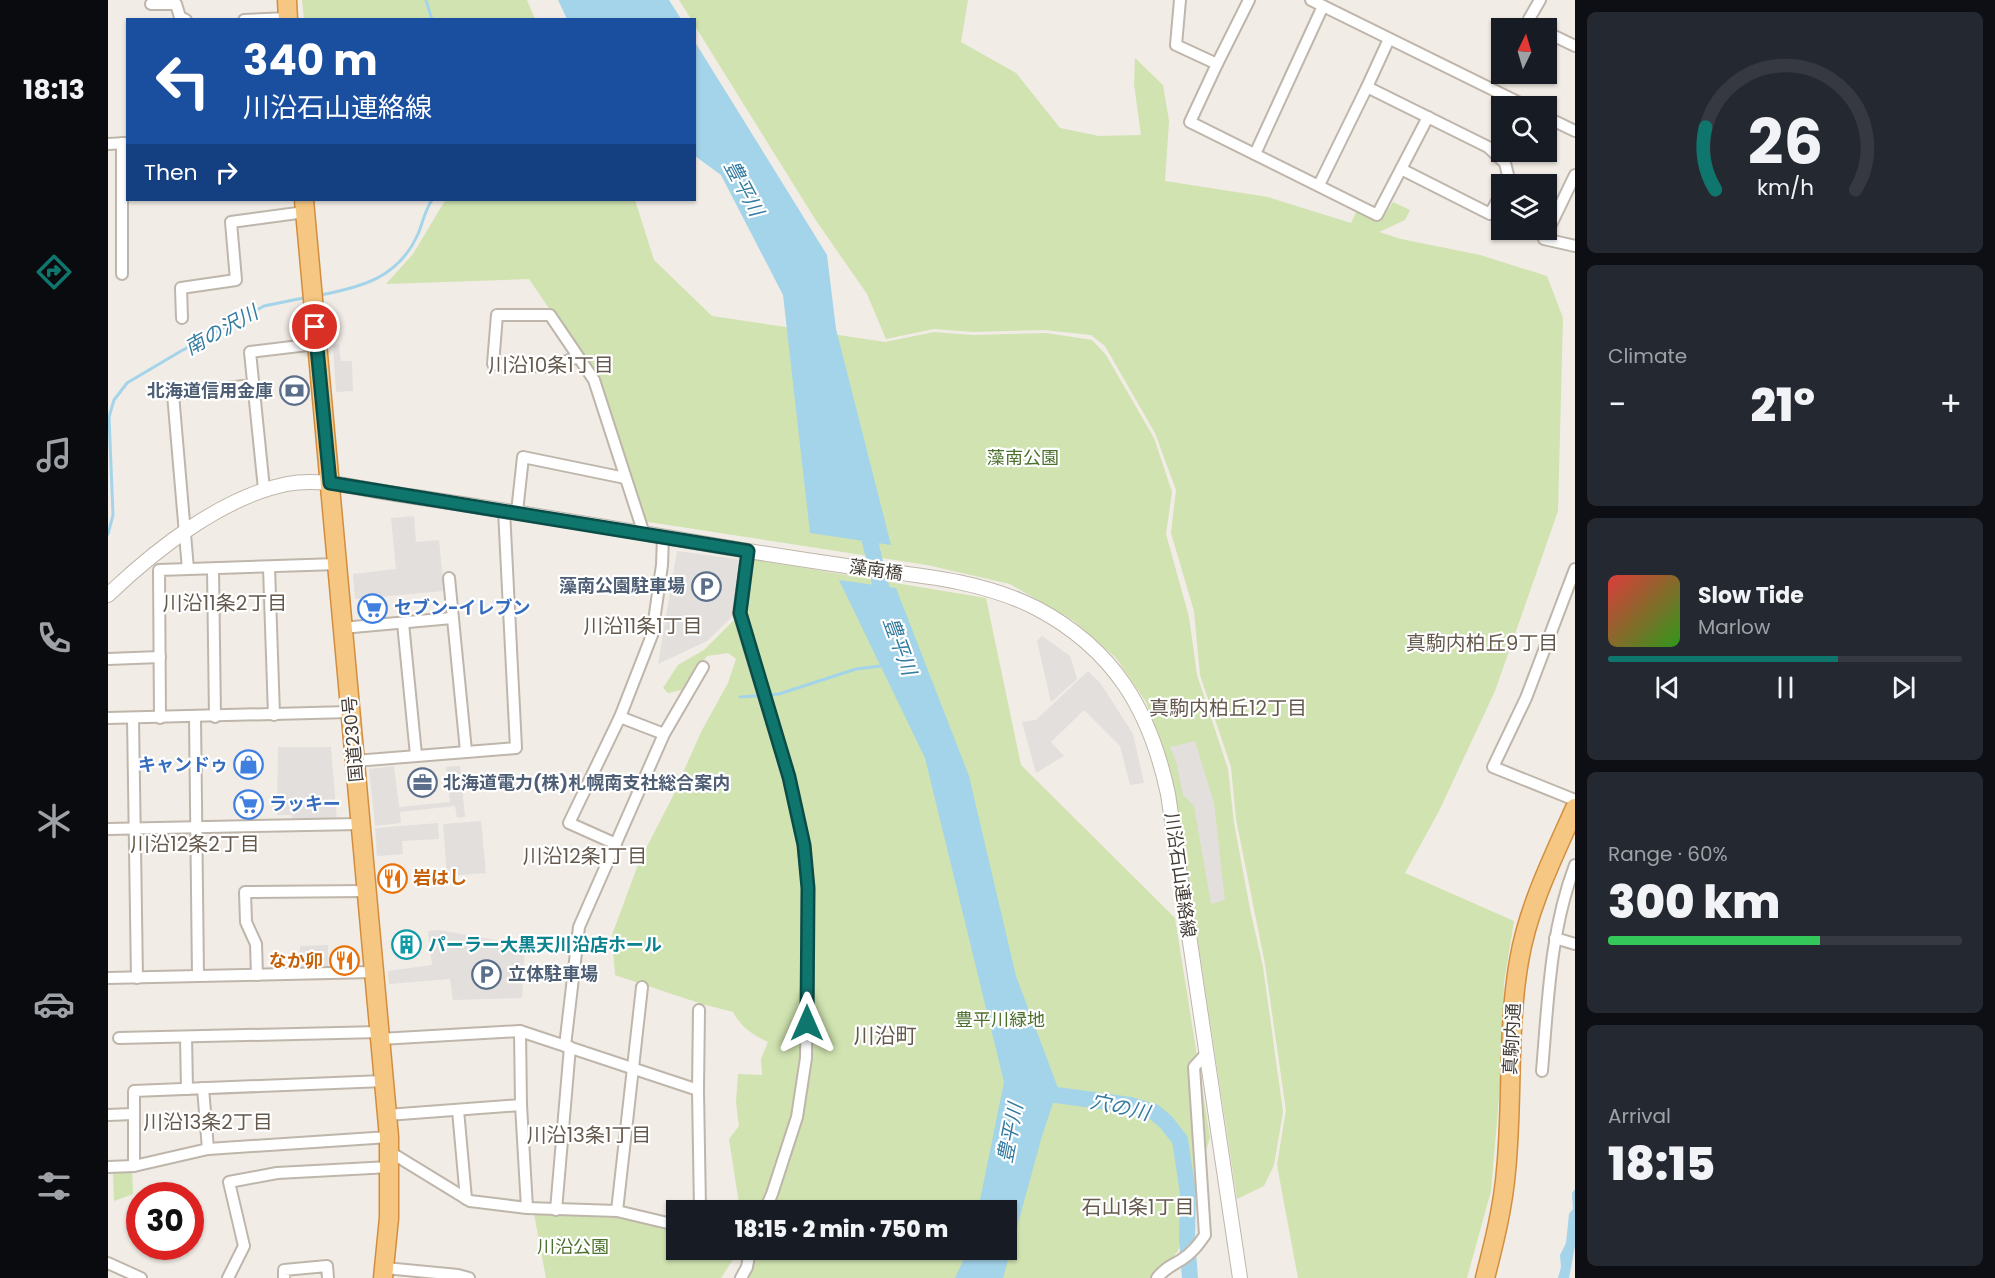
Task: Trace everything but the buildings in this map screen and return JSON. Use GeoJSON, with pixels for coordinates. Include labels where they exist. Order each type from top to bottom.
{"type":"FeatureCollection","features":[{"type":"Feature","properties":{"kind":"highway"},"geometry":{"type":"LineString","coordinates":[[287,0],[288,18]]}},
{"type":"Feature","properties":{"kind":"highway","name":"国道230号"},"geometry":{"type":"LineString","coordinates":[[304,206],[390,1152],[389,1218],[384,1273]]}},
{"type":"Feature","properties":{"kind":"highway","name":"真駒内通"},"geometry":{"type":"LineString","coordinates":[[1485,1278],[1506,1171],[1514,994],[1519,961],[1526,925],[1575,808]]}},
{"type":"Feature","properties":{"kind":"street"},"geometry":{"type":"LineString","coordinates":[[1180,0],[1176,45],[1217,64]]}},
{"type":"Feature","properties":{"kind":"street"},"geometry":{"type":"LineString","coordinates":[[1249,0],[1190,122],[1377,215],[1428,117]]}},
{"type":"Feature","properties":{"kind":"street"},"geometry":{"type":"LineString","coordinates":[[1311,0],[1506,96]]}},
{"type":"Feature","properties":{"kind":"street"},"geometry":{"type":"LineString","coordinates":[[1530,18],[1540,0]]}},
{"type":"Feature","properties":{"kind":"street"},"geometry":{"type":"LineString","coordinates":[[152,4],[176,4],[182,18]]}},
{"type":"Feature","properties":{"kind":"street"},"geometry":{"type":"LineString","coordinates":[[1256,154],[1323,6]]}},
{"type":"Feature","properties":{"kind":"street"},"geometry":{"type":"LineString","coordinates":[[1557,37],[1575,46]]}},
{"type":"Feature","properties":{"kind":"street"},"geometry":{"type":"LineString","coordinates":[[1319,185],[1389,39]]}},
{"type":"Feature","properties":{"kind":"street"},"geometry":{"type":"LineString","coordinates":[[1367,87],[1488,147],[1505,164],[1508,174]]}},
{"type":"Feature","properties":{"kind":"street"},"geometry":{"type":"LineString","coordinates":[[1557,122],[1575,131]]}},
{"type":"Feature","properties":{"kind":"street"},"geometry":{"type":"LineString","coordinates":[[108,144],[125,143],[122,274]]}},
{"type":"Feature","properties":{"kind":"street"},"geometry":{"type":"LineString","coordinates":[[1401,169],[1490,214],[1491,212]]}},
{"type":"Feature","properties":{"kind":"street"},"geometry":{"type":"LineString","coordinates":[[1575,175],[1544,239],[1575,246]]}},
{"type":"Feature","properties":{"kind":"street"},"geometry":{"type":"LineString","coordinates":[[182,318],[181,288],[236,280],[231,222],[304,206]]}},
{"type":"Feature","properties":{"kind":"street"},"geometry":{"type":"LineString","coordinates":[[578,357],[549,367],[493,364],[497,315],[550,315],[594,380],[644,534]]}},
{"type":"Feature","properties":{"kind":"street"},"geometry":{"type":"LineString","coordinates":[[264,489],[250,352],[316,344]]}},
{"type":"Feature","properties":{"kind":"street"},"geometry":{"type":"LineString","coordinates":[[188,569],[172,394],[253,385]]}},
{"type":"Feature","properties":{"kind":"street"},"geometry":{"type":"LineString","coordinates":[[355,761],[516,748],[510,511],[523,457],[626,478]]}},
{"type":"Feature","properties":{"kind":"street"},"geometry":{"type":"LineString","coordinates":[[108,595],[132,571],[183,532],[233,503],[264,489],[307,481],[510,511],[748,551],[740,613],[789,777],[804,845],[808,888],[806,1058],[797,1117],[769,1200]]}},
{"type":"Feature","properties":{"kind":"street"},"geometry":{"type":"LineString","coordinates":[[616,844],[569,823],[621,717],[652,635],[662,565],[663,537]]}},
{"type":"Feature","properties":{"kind":"street","name":"藻南橋"},"geometry":{"type":"LineString","coordinates":[[748,551],[952,581]]}},
{"type":"Feature","properties":{"kind":"street"},"geometry":{"type":"LineString","coordinates":[[160,718],[159,570],[337,564]]}},
{"type":"Feature","properties":{"kind":"street"},"geometry":{"type":"LineString","coordinates":[[269,567],[274,715]]}},
{"type":"Feature","properties":{"kind":"street"},"geometry":{"type":"LineString","coordinates":[[213,568],[215,717]]}},
{"type":"Feature","properties":{"kind":"street"},"geometry":{"type":"LineString","coordinates":[[1575,569],[1526,698],[1493,767],[1575,800]]}},
{"type":"Feature","properties":{"kind":"street"},"geometry":{"type":"LineString","coordinates":[[449,578],[466,751]]}},
{"type":"Feature","properties":{"kind":"street","name":"川沿石山連絡線"},"geometry":{"type":"LineString","coordinates":[[952,581],[1000,592],[1037,609],[1068,628],[1106,661],[1127,688],[1154,740],[1168,794],[1240,1278]]}},
{"type":"Feature","properties":{"kind":"street"},"geometry":{"type":"LineString","coordinates":[[342,628],[452,618]]}},
{"type":"Feature","properties":{"kind":"street"},"geometry":{"type":"LineString","coordinates":[[403,623],[416,755]]}},
{"type":"Feature","properties":{"kind":"street"},"geometry":{"type":"LineString","coordinates":[[108,659],[159,657]]}},
{"type":"Feature","properties":{"kind":"street"},"geometry":{"type":"LineString","coordinates":[[556,1210],[567,1047],[579,927],[664,735],[703,667]]}},
{"type":"Feature","properties":{"kind":"street"},"geometry":{"type":"LineString","coordinates":[[108,718],[350,712]]}},
{"type":"Feature","properties":{"kind":"street"},"geometry":{"type":"LineString","coordinates":[[195,717],[198,976]]}},
{"type":"Feature","properties":{"kind":"street"},"geometry":{"type":"LineString","coordinates":[[621,717],[664,735]]}},
{"type":"Feature","properties":{"kind":"street"},"geometry":{"type":"LineString","coordinates":[[133,718],[136,978]]}},
{"type":"Feature","properties":{"kind":"street"},"geometry":{"type":"LineString","coordinates":[[108,829],[360,825]]}},
{"type":"Feature","properties":{"kind":"street"},"geometry":{"type":"LineString","coordinates":[[1542,1071],[1555,938],[1563,899],[1575,865]]}},
{"type":"Feature","properties":{"kind":"street"},"geometry":{"type":"LineString","coordinates":[[257,975],[256,944],[246,922],[245,892],[366,891]]}},
{"type":"Feature","properties":{"kind":"street"},"geometry":{"type":"LineString","coordinates":[[1555,938],[1575,944]]}},
{"type":"Feature","properties":{"kind":"street"},"geometry":{"type":"LineString","coordinates":[[108,978],[373,972]]}},
{"type":"Feature","properties":{"kind":"street"},"geometry":{"type":"LineString","coordinates":[[617,1211],[642,987]]}},
{"type":"Feature","properties":{"kind":"street"},"geometry":{"type":"LineString","coordinates":[[699,1010],[699,1200]]}},
{"type":"Feature","properties":{"kind":"street"},"geometry":{"type":"LineString","coordinates":[[520,1031],[521,1105],[527,1208]]}},
{"type":"Feature","properties":{"kind":"street"},"geometry":{"type":"LineString","coordinates":[[119,1038],[380,1036],[520,1031],[698,1090]]}},
{"type":"Feature","properties":{"kind":"street"},"geometry":{"type":"LineString","coordinates":[[186,1037],[187,1089]]}},
{"type":"Feature","properties":{"kind":"street"},"geometry":{"type":"LineString","coordinates":[[1162,1275],[1196,1249],[1205,1235],[1194,1067],[1206,1054]]}},
{"type":"Feature","properties":{"kind":"street"},"geometry":{"type":"LineString","coordinates":[[134,1166],[134,1091],[384,1081]]}},
{"type":"Feature","properties":{"kind":"street"},"geometry":{"type":"LineString","coordinates":[[203,1088],[208,1149]]}},
{"type":"Feature","properties":{"kind":"street"},"geometry":{"type":"LineString","coordinates":[[387,1115],[521,1105]]}},
{"type":"Feature","properties":{"kind":"street"},"geometry":{"type":"LineString","coordinates":[[458,1110],[466,1199]]}},
{"type":"Feature","properties":{"kind":"street"},"geometry":{"type":"LineString","coordinates":[[108,1114],[133,1114]]}},
{"type":"Feature","properties":{"kind":"street"},"geometry":{"type":"LineString","coordinates":[[108,1167],[134,1166],[208,1149],[390,1152],[470,1201],[556,1210],[617,1211],[666,1222]]}},
{"type":"Feature","properties":{"kind":"street"},"geometry":{"type":"LineString","coordinates":[[228,1278],[244,1246],[229,1182],[390,1152]]}},
{"type":"Feature","properties":{"kind":"street"},"geometry":{"type":"LineString","coordinates":[[741,1278],[748,1260]]}},
{"type":"Feature","properties":{"kind":"street"},"geometry":{"type":"LineString","coordinates":[[108,1263],[141,1278]]}},
{"type":"Feature","properties":{"kind":"street"},"geometry":{"type":"LineString","coordinates":[[284,1278],[284,1270],[327,1266],[328,1278]]}},
{"type":"Feature","properties":{"kind":"street"},"geometry":{"type":"LineString","coordinates":[[384,1273],[458,1275],[469,1278]]}},
{"type":"Feature","properties":{"kind":"green space"},"geometry":{"type":"Polygon","coordinates":[[[302,0],[527,0],[535,18],[304,18],[302,0]]]}},
{"type":"Feature","properties":{"kind":"green space"},"geometry":{"type":"Polygon","coordinates":[[[679,0],[968,0],[961,42],[1016,73],[1060,128],[1099,136],[1141,135],[1134,84],[1135,58],[1163,85],[1169,121],[1165,181],[1268,197],[1351,223],[1356,212],[1380,222],[1393,202],[1410,210],[1405,220],[1379,232],[1401,239],[1480,255],[1547,276],[1563,318],[1558,511],[1495,691],[1439,811],[1405,873],[1514,921],[1504,982],[1501,1074],[1491,1191],[1467,1278],[1298,1278],[1277,1165],[1286,1110],[1265,964],[1236,819],[1231,767],[1200,675],[1194,611],[1171,533],[1176,490],[1155,433],[1105,346],[1091,335],[1044,330],[973,332],[934,329],[886,339],[867,294],[815,219],[696,28],[696,18],[690,18],[679,0]]]}},
{"type":"Feature","properties":{"kind":"green space","name":"藻南公園"},"geometry":{"type":"Polygon","coordinates":[[[445,201],[635,201],[654,260],[712,316],[885,342],[934,332],[973,335],[1046,333],[1092,340],[1106,355],[1154,438],[1172,492],[1166,534],[1189,617],[1197,675],[1228,769],[1234,823],[1263,967],[1283,1112],[1274,1165],[1264,1186],[1237,1199],[1188,876],[1166,760],[1146,702],[1116,658],[1074,621],[1010,584],[927,565],[642,521],[609,419],[561,326],[529,279],[386,284],[413,254],[445,201]]]}},
{"type":"Feature","properties":{"kind":"green space","name":"豊平川緑地"},"geometry":{"type":"Polygon","coordinates":[[[750,559],[986,598],[1021,765],[1175,918],[1210,1137],[1178,1251],[1154,1278],[746,1278],[753,1260],[1017,1260],[1017,1200],[774,1200],[797,1135],[809,1062],[811,881],[743,615],[750,559]]]}},
{"type":"Feature","properties":{"kind":"green space"},"geometry":{"type":"Polygon","coordinates":[[[734,620],[740,631],[790,807],[800,850],[804,886],[802,1052],[792,1117],[763,1200],[738,1200],[729,1139],[739,1126],[736,1102],[738,1074],[762,1075],[761,1059],[768,1042],[748,1030],[733,1012],[615,975],[612,935],[639,862],[671,800],[701,732],[728,683],[736,659],[728,653],[707,656],[681,690],[668,693],[663,688],[678,665],[704,650],[734,620]]]}},
{"type":"Feature","properties":{"kind":"green space"},"geometry":{"type":"Polygon","coordinates":[[[132,1170],[132,1182],[126,1182],[126,1197],[114,1201],[113,1172],[132,1170]]]}},
{"type":"Feature","properties":{"kind":"green space","name":"川沿公園"},"geometry":{"type":"Polygon","coordinates":[[[534,1214],[617,1215],[666,1226],[666,1260],[733,1260],[721,1278],[546,1278],[534,1214]]]}},
{"type":"Feature","properties":{"kind":"shaded area"},"geometry":{"type":"Polygon","coordinates":[[[339,344],[341,361],[352,361],[353,391],[336,392],[333,345],[339,344]]]}},
{"type":"Feature","properties":{"kind":"shaded area"},"geometry":{"type":"Polygon","coordinates":[[[414,516],[416,542],[439,540],[444,591],[355,599],[353,574],[396,569],[391,518],[414,516]]]}},
{"type":"Feature","properties":{"kind":"shaded area","name":"藻南公園駐車場"},"geometry":{"type":"Polygon","coordinates":[[[677,551],[743,560],[737,612],[707,641],[658,664],[677,551]]]}},
{"type":"Feature","properties":{"kind":"shaded area"},"geometry":{"type":"Polygon","coordinates":[[[1042,636],[1070,656],[1077,679],[1051,702],[1037,641],[1042,636]]]}},
{"type":"Feature","properties":{"kind":"shaded area"},"geometry":{"type":"Polygon","coordinates":[[[1088,671],[1101,684],[1133,734],[1144,783],[1130,785],[1120,746],[1084,710],[1051,742],[1064,756],[1036,773],[1022,722],[1036,720],[1088,671]]]}},
{"type":"Feature","properties":{"kind":"shaded area"},"geometry":{"type":"Polygon","coordinates":[[[1195,741],[1214,803],[1225,900],[1211,904],[1194,806],[1183,795],[1176,761],[1170,747],[1195,741]]]}},
{"type":"Feature","properties":{"kind":"shaded area"},"geometry":{"type":"Polygon","coordinates":[[[278,747],[331,747],[337,820],[293,821],[292,815],[277,815],[278,747]]]}},
{"type":"Feature","properties":{"kind":"shaded area"},"geometry":{"type":"Polygon","coordinates":[[[394,766],[399,807],[450,802],[446,767],[460,766],[465,817],[457,818],[455,806],[400,812],[401,823],[375,826],[369,769],[394,766]]]}},
{"type":"Feature","properties":{"kind":"shaded area"},"geometry":{"type":"Polygon","coordinates":[[[481,821],[486,873],[447,876],[443,824],[481,821]]]}},
{"type":"Feature","properties":{"kind":"shaded area"},"geometry":{"type":"Polygon","coordinates":[[[438,823],[439,839],[402,841],[403,854],[377,856],[375,828],[438,823]]]}},
{"type":"Feature","properties":{"kind":"shaded area"},"geometry":{"type":"Polygon","coordinates":[[[439,930],[525,945],[522,998],[453,1000],[450,979],[389,984],[388,971],[432,965],[428,931],[439,930]]]}},
{"type":"Feature","properties":{"kind":"shaded area"},"geometry":{"type":"Polygon","coordinates":[[[328,945],[328,966],[300,967],[300,946],[328,945]]]}},
{"type":"Feature","properties":{"kind":"water"},"geometry":{"type":"Polygon","coordinates":[[[558,0],[669,0],[680,18],[567,18],[558,0]]]}},
{"type":"Feature","properties":{"kind":"water"},"geometry":{"type":"Polygon","coordinates":[[[696,44],[827,255],[836,329],[891,545],[810,533],[783,295],[721,175],[696,157],[696,44]]]}},
{"type":"Feature","properties":{"kind":"water"},"geometry":{"type":"Polygon","coordinates":[[[839,580],[896,588],[969,776],[1016,976],[1058,1088],[1017,1227],[1017,1200],[980,1200],[1004,1082],[925,758],[839,580]]]}},
{"type":"Feature","properties":{"kind":"water"},"geometry":{"type":"Polygon","coordinates":[[[1575,1189],[1575,1246],[1569,1278],[1558,1278],[1561,1267],[1560,1255],[1566,1243],[1569,1214],[1573,1209],[1572,1193],[1575,1189]]]}},
{"type":"Feature","properties":{"kind":"water"},"geometry":{"type":"Polygon","coordinates":[[[963,1260],[1008,1260],[1003,1278],[955,1278],[963,1260]]]}},
{"type":"Feature","properties":{"kind":"waterway","name":"南の沢川"},"geometry":{"type":"LineString","coordinates":[[426,0],[431,18]]}},
{"type":"Feature","properties":{"kind":"waterway","name":"南の沢川"},"geometry":{"type":"LineString","coordinates":[[320,295],[365,284],[378,278],[401,261],[418,234],[432,201]]}},
{"type":"Feature","properties":{"kind":"waterway","name":"南の沢川"},"geometry":{"type":"LineString","coordinates":[[108,534],[113,515],[109,417],[114,400],[127,383],[264,306],[308,297]]}},
{"type":"Feature","properties":{"kind":"waterway","name":"豊平川"},"geometry":{"type":"LineString","coordinates":[[865,521],[886,607]]}},
{"type":"Feature","properties":{"kind":"waterway"},"geometry":{"type":"LineString","coordinates":[[740,697],[779,694],[856,669],[881,666]]}},
{"type":"Feature","properties":{"kind":"waterway","name":"穴の川"},"geometry":{"type":"LineString","coordinates":[[1034,1092],[1130,1105],[1154,1112],[1166,1122],[1180,1140],[1188,1193],[1187,1239],[1190,1278]]}},
{"type":"Feature","properties":{"kind":"place","name":"北海道信用金庫"},"geometry":{"type":"Point","coordinates":[294,391]}},
{"type":"Feature","properties":{"kind":"place","name":"藻南公園駐車場"},"geometry":{"type":"Point","coordinates":[706,586]}},
{"type":"Feature","properties":{"kind":"place","name":"セブン-イレブン"},"geometry":{"type":"Point","coordinates":[373,608]}},
{"type":"Feature","properties":{"kind":"place","name":"キャンドゥ"},"geometry":{"type":"Point","coordinates":[249,765]}},
{"type":"Feature","properties":{"kind":"place","name":"北海道電力(株)札幌南支社総合案内"},"geometry":{"type":"Point","coordinates":[422,783]}},
{"type":"Feature","properties":{"kind":"place","name":"ラッキー"},"geometry":{"type":"Point","coordinates":[248,804]}},
{"type":"Feature","properties":{"kind":"place","name":"岩はし"},"geometry":{"type":"Point","coordinates":[392,878]}},
{"type":"Feature","properties":{"kind":"place","name":"パーラー大黒天川沿店ホール"},"geometry":{"type":"Point","coordinates":[407,945]}},
{"type":"Feature","properties":{"kind":"place","name":"なか卯"},"geometry":{"type":"Point","coordinates":[344,961]}},
{"type":"Feature","properties":{"kind":"place","name":"立体駐車場"},"geometry":{"type":"Point","coordinates":[487,974]}},
{"type":"Feature","properties":{"kind":"district","name":"川沿10条1丁目"},"geometry":{"type":"Point","coordinates":[551,365]}},
{"type":"Feature","properties":{"kind":"district","name":"川沿11条2丁目"},"geometry":{"type":"Point","coordinates":[225,603]}},
{"type":"Feature","properties":{"kind":"district","name":"川沿11条1丁目"},"geometry":{"type":"Point","coordinates":[643,626]}},
{"type":"Feature","properties":{"kind":"district","name":"真駒内柏丘9丁目"},"geometry":{"type":"Point","coordinates":[1482,643]}},
{"type":"Feature","properties":{"kind":"district","name":"真駒内柏丘12丁目"},"geometry":{"type":"Point","coordinates":[1228,708]}},
{"type":"Feature","properties":{"kind":"district","name":"川沿12条2丁目"},"geometry":{"type":"Point","coordinates":[195,844]}},
{"type":"Feature","properties":{"kind":"district","name":"川沿12条1丁目"},"geometry":{"type":"Point","coordinates":[585,856]}},
{"type":"Feature","properties":{"kind":"district","name":"川沿町"},"geometry":{"type":"Point","coordinates":[885,1036]}},
{"type":"Feature","properties":{"kind":"district","name":"川沿13条2丁目"},"geometry":{"type":"Point","coordinates":[208,1122]}},
{"type":"Feature","properties":{"kind":"district","name":"川沿13条1丁目"},"geometry":{"type":"Point","coordinates":[589,1135]}},
{"type":"Feature","properties":{"kind":"district","name":"石山1条1丁目"},"geometry":{"type":"Point","coordinates":[1138,1207]}},
{"type":"Feature","properties":{"kind":"route"},"geometry":{"type":"LineString","coordinates":[[315,327],[330,483],[748,551],[740,613],[789,777],[804,845],[808,888],[807,1023]]}}]}
